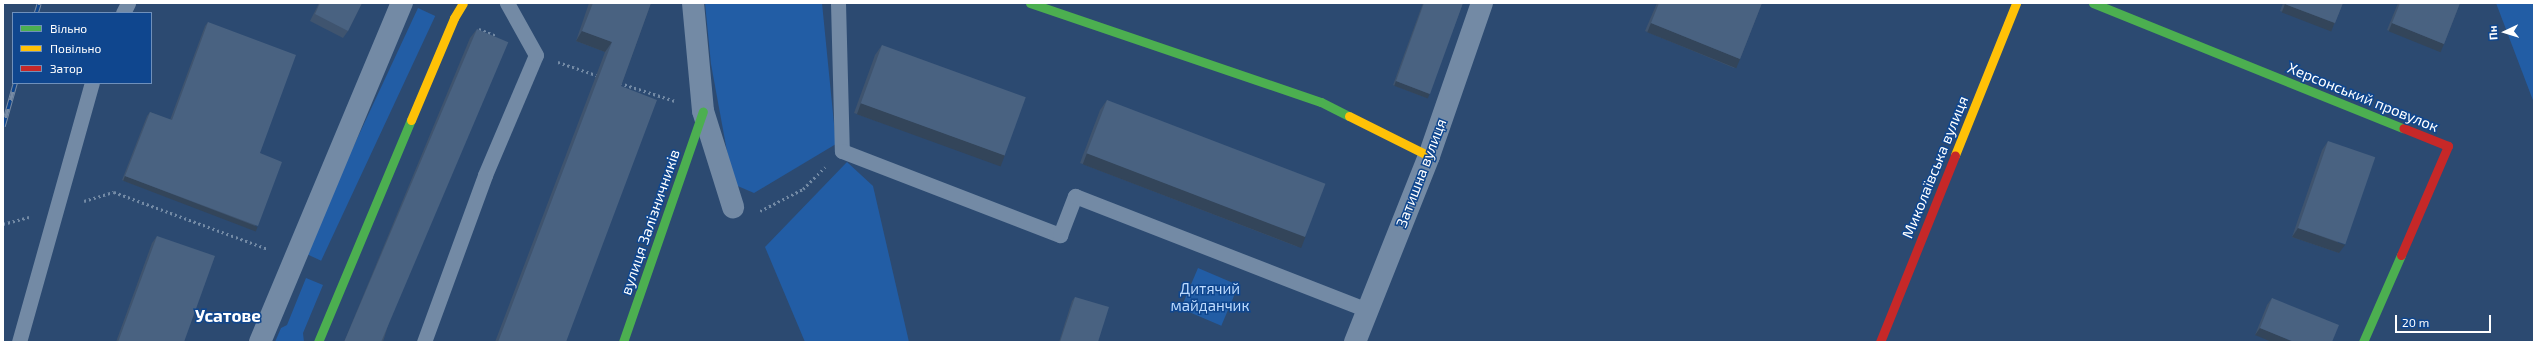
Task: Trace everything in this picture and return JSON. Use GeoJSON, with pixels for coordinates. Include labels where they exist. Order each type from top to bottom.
{"type":"FeatureCollection","features":[{"type":"Feature","properties":{"kind":"street"},"geometry":{"type":"LineString","coordinates":[[260,342],[402,3]]}},
{"type":"Feature","properties":{"kind":"street"},"geometry":{"type":"LineString","coordinates":[[318,342],[454,18],[463,3]]}},
{"type":"Feature","properties":{"kind":"street"},"geometry":{"type":"LineString","coordinates":[[693,3],[703,111],[733,207]]}},
{"type":"Feature","properties":{"kind":"street"},"geometry":{"type":"LineString","coordinates":[[1030,3],[1320,102],[1429,156]]}},
{"type":"Feature","properties":{"kind":"street","name":"Затишна вулиця"},"geometry":{"type":"LineString","coordinates":[[1354,342],[1429,156],[1482,3]]}},
{"type":"Feature","properties":{"kind":"street","name":"Миколаївська вулиця"},"geometry":{"type":"LineString","coordinates":[[1880,342],[2016,3]]}},
{"type":"Feature","properties":{"kind":"street","name":"Херсонський провулок"},"geometry":{"type":"LineString","coordinates":[[2093,3],[2448,146],[2363,342]]}},
{"type":"Feature","properties":{"kind":"street","name":"вулиця Залізничників"},"geometry":{"type":"LineString","coordinates":[[623,342],[703,111]]}},
{"type":"Feature","properties":{"kind":"lane"},"geometry":{"type":"LineString","coordinates":[[124,12],[128,3]]}},
{"type":"Feature","properties":{"kind":"lane"},"geometry":{"type":"LineString","coordinates":[[424,342],[485,175],[536,55],[507,3]]}},
{"type":"Feature","properties":{"kind":"lane"},"geometry":{"type":"LineString","coordinates":[[838,3],[842,151],[1060,235],[1075,196],[1366,310]]}},
{"type":"Feature","properties":{"kind":"lane"},"geometry":{"type":"LineString","coordinates":[[19,342],[92,84]]}},
{"type":"Feature","properties":{"kind":"path"},"geometry":{"type":"LineString","coordinates":[[536,55],[602,77]]}},
{"type":"Feature","properties":{"kind":"path"},"geometry":{"type":"LineString","coordinates":[[616,82],[703,111]]}},
{"type":"Feature","properties":{"kind":"path"},"geometry":{"type":"LineString","coordinates":[[733,207],[754,214],[803,189],[842,151]]}},
{"type":"Feature","properties":{"kind":"path"},"geometry":{"type":"LineString","coordinates":[[114,192],[295,260]]}},
{"type":"Feature","properties":{"kind":"green space"},"geometry":{"type":"Polygon","coordinates":[[[705,3],[822,3],[836,144],[754,193],[733,184],[711,64],[705,3]]]}},
{"type":"Feature","properties":{"kind":"green space"},"geometry":{"type":"Polygon","coordinates":[[[2496,3],[2534,3],[2534,103],[2496,3]]]}},
{"type":"Feature","properties":{"kind":"green space"},"geometry":{"type":"Polygon","coordinates":[[[418,8],[435,16],[321,261],[304,253],[418,8]]]}},
{"type":"Feature","properties":{"kind":"green space"},"geometry":{"type":"Polygon","coordinates":[[[847,162],[873,186],[909,342],[805,342],[765,247],[847,162]]]}},
{"type":"Feature","properties":{"kind":"green space","name":"Дитячий майданчик"},"geometry":{"type":"Polygon","coordinates":[[[1198,268],[1239,285],[1221,326],[1181,309],[1198,268]]]}},
{"type":"Feature","properties":{"kind":"green space"},"geometry":{"type":"Polygon","coordinates":[[[306,278],[323,285],[303,333],[304,342],[275,342],[281,328],[287,325],[306,278]]]}},
{"type":"Feature","properties":{"kind":"building"},"geometry":{"type":"Polygon","coordinates":[[[320,3],[362,3],[348,31],[315,14],[320,3]]]}},
{"type":"Feature","properties":{"kind":"building"},"geometry":{"type":"Polygon","coordinates":[[[593,3],[651,3],[621,86],[657,100],[566,342],[498,342],[612,42],[582,31],[593,3]]]}},
{"type":"Feature","properties":{"kind":"building"},"geometry":{"type":"Polygon","coordinates":[[[1424,3],[1463,3],[1430,94],[1396,81],[1424,3]]]}},
{"type":"Feature","properties":{"kind":"building"},"geometry":{"type":"Polygon","coordinates":[[[1659,3],[1762,3],[1740,59],[1651,23],[1659,3]]]}},
{"type":"Feature","properties":{"kind":"building"},"geometry":{"type":"Polygon","coordinates":[[[2285,3],[2343,3],[2335,23],[2285,3]]]}},
{"type":"Feature","properties":{"kind":"building"},"geometry":{"type":"Polygon","coordinates":[[[2400,3],[2460,3],[2444,44],[2392,23],[2400,3]]]}},
{"type":"Feature","properties":{"kind":"building"},"geometry":{"type":"Polygon","coordinates":[[[208,22],[296,55],[260,153],[282,162],[258,226],[125,176],[150,112],[172,120],[208,22]]]}},
{"type":"Feature","properties":{"kind":"building"},"geometry":{"type":"Polygon","coordinates":[[[477,29],[508,42],[381,342],[345,341],[477,29]]]}},
{"type":"Feature","properties":{"kind":"building"},"geometry":{"type":"Polygon","coordinates":[[[882,45],[1026,97],[1005,156],[861,103],[882,45]]]}},
{"type":"Feature","properties":{"kind":"building"},"geometry":{"type":"Polygon","coordinates":[[[1107,100],[1325,184],[1305,237],[1087,153],[1107,100]]]}},
{"type":"Feature","properties":{"kind":"building"},"geometry":{"type":"Polygon","coordinates":[[[2328,141],[2375,157],[2345,244],[2298,228],[2328,141]]]}},
{"type":"Feature","properties":{"kind":"building"},"geometry":{"type":"Polygon","coordinates":[[[157,236],[215,256],[184,342],[118,342],[157,236]]]}},
{"type":"Feature","properties":{"kind":"building"},"geometry":{"type":"Polygon","coordinates":[[[1075,297],[1109,307],[1098,342],[1060,342],[1075,297]]]}},
{"type":"Feature","properties":{"kind":"building"},"geometry":{"type":"Polygon","coordinates":[[[2272,298],[2339,325],[2332,342],[2294,342],[2260,328],[2272,298]]]}},
{"type":"Feature","properties":{"kind":"railway"},"geometry":{"type":"LineString","coordinates":[[36,12],[39,3]]}},
{"type":"Feature","properties":{"kind":"railway"},"geometry":{"type":"LineString","coordinates":[[3,126],[15,84]]}},
{"type":"Feature","properties":{"kind":"traffic: fast"},"geometry":{"type":"LineString","coordinates":[[1030,3],[1321,102],[1349,116]]}},
{"type":"Feature","properties":{"kind":"traffic: fast"},"geometry":{"type":"LineString","coordinates":[[2093,3],[2403,128]]}},
{"type":"Feature","properties":{"kind":"traffic: fast"},"geometry":{"type":"LineString","coordinates":[[623,342],[703,111]]}},
{"type":"Feature","properties":{"kind":"traffic: fast"},"geometry":{"type":"LineString","coordinates":[[318,342],[411,120]]}},
{"type":"Feature","properties":{"kind":"traffic: fast"},"geometry":{"type":"LineString","coordinates":[[2363,342],[2401,255]]}},
{"type":"Feature","properties":{"kind":"traffic: slow"},"geometry":{"type":"LineString","coordinates":[[411,120],[454,18],[463,3]]}},
{"type":"Feature","properties":{"kind":"traffic: slow"},"geometry":{"type":"LineString","coordinates":[[1955,155],[2016,3]]}},
{"type":"Feature","properties":{"kind":"traffic: slow"},"geometry":{"type":"LineString","coordinates":[[1349,116],[1429,156]]}},
{"type":"Feature","properties":{"kind":"traffic: jam"},"geometry":{"type":"LineString","coordinates":[[2401,255],[2448,146],[2403,128]]}},
{"type":"Feature","properties":{"kind":"traffic: jam"},"geometry":{"type":"LineString","coordinates":[[1880,342],[1955,155]]}},
{"type":"Feature","properties":{"kind":"district","name":"Усатове"},"geometry":{"type":"Point","coordinates":[228,316]}}]}
